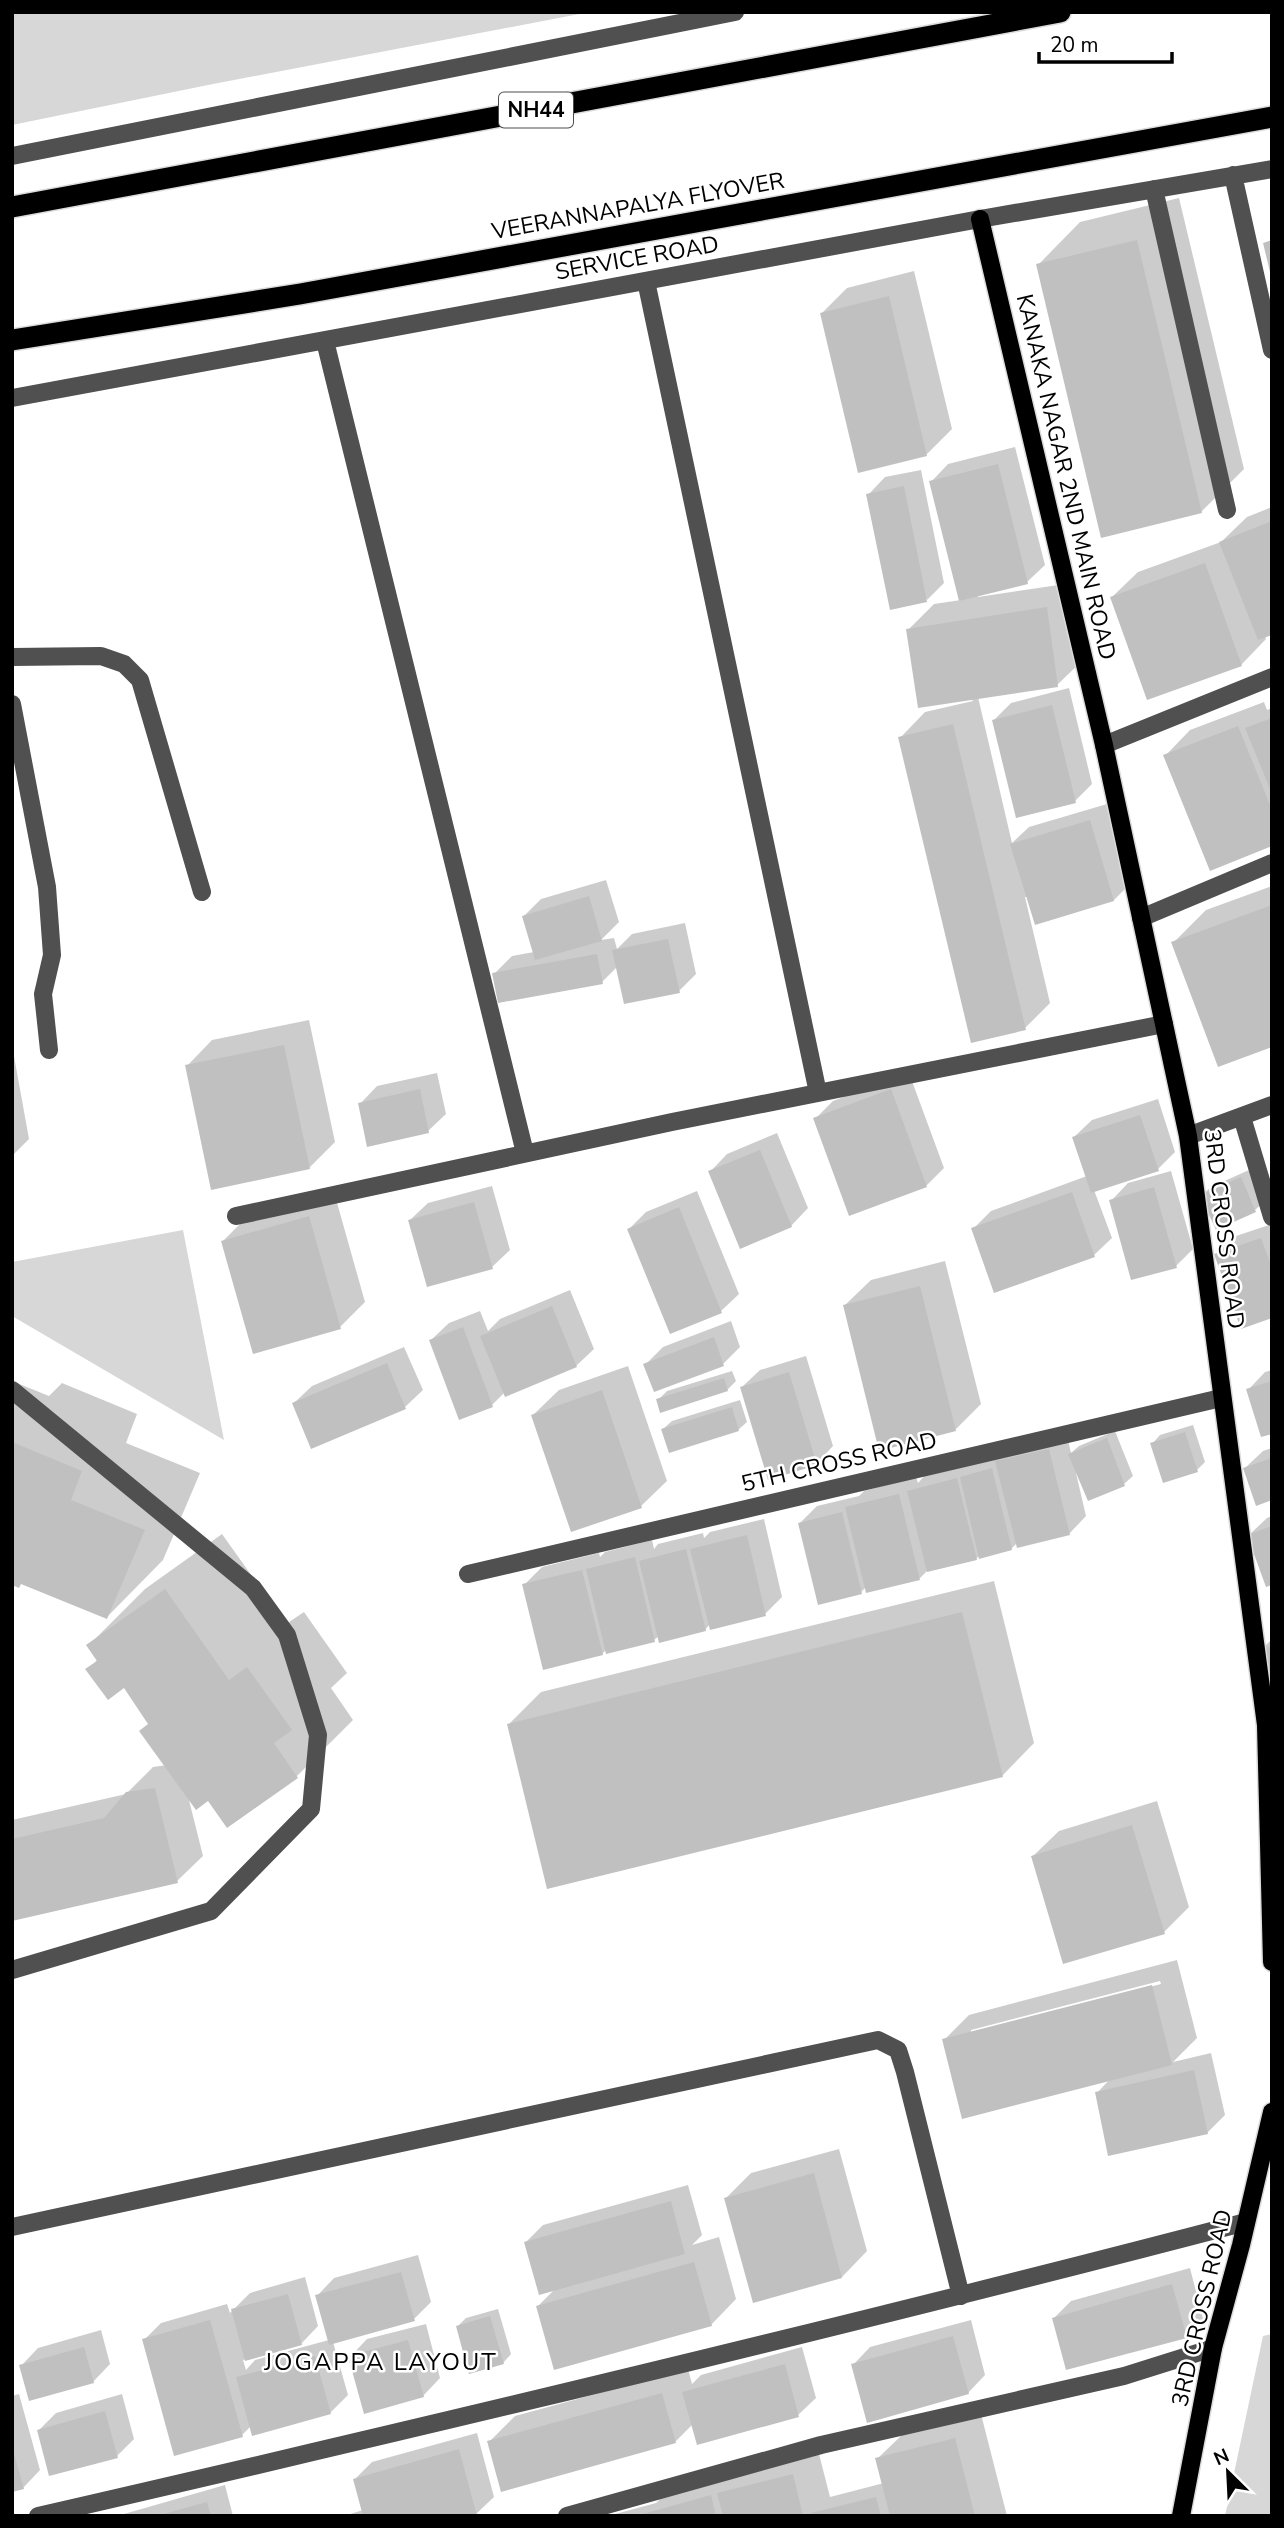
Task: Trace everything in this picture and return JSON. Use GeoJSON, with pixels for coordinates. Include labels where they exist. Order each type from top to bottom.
{"type":"FeatureCollection","features":[{"type":"Feature","properties":{"kind":"highway","name":"NH44"},"geometry":{"type":"LineString","coordinates":[[12,207],[1060,12]]}},
{"type":"Feature","properties":{"kind":"highway","name":"VEERANNAPALYA FLYOVER"},"geometry":{"type":"LineString","coordinates":[[12,340],[300,294],[1272,117]]}},
{"type":"Feature","properties":{"kind":"main road","name":"KANAKA NAGAR 2ND MAIN ROAD"},"geometry":{"type":"LineString","coordinates":[[980,219],[1104,745]]}},
{"type":"Feature","properties":{"kind":"main road","name":"3RD CROSS ROAD"},"geometry":{"type":"LineString","coordinates":[[1104,745],[1188,1136],[1221,1398],[1269,1724],[1272,1962]]}},
{"type":"Feature","properties":{"kind":"main road","name":"3RD CROSS ROAD"},"geometry":{"type":"LineString","coordinates":[[1181,2516],[1213,2348],[1272,2112]]}},
{"type":"Feature","properties":{"kind":"street"},"geometry":{"type":"LineString","coordinates":[[12,156],[735,12]]}},
{"type":"Feature","properties":{"kind":"street","name":"SERVICE ROAD"},"geometry":{"type":"LineString","coordinates":[[12,398],[980,219],[1272,169]]}},
{"type":"Feature","properties":{"kind":"street"},"geometry":{"type":"LineString","coordinates":[[1233,175],[1272,350]]}},
{"type":"Feature","properties":{"kind":"street"},"geometry":{"type":"LineString","coordinates":[[1154,189],[1227,510]]}},
{"type":"Feature","properties":{"kind":"street"},"geometry":{"type":"LineString","coordinates":[[646,281],[818,1093]]}},
{"type":"Feature","properties":{"kind":"street"},"geometry":{"type":"LineString","coordinates":[[324,341],[525,1153]]}},
{"type":"Feature","properties":{"kind":"street"},"geometry":{"type":"LineString","coordinates":[[12,657],[101,656],[124,664],[140,680],[202,892]]}},
{"type":"Feature","properties":{"kind":"street"},"geometry":{"type":"LineString","coordinates":[[1104,745],[1272,677]]}},
{"type":"Feature","properties":{"kind":"street"},"geometry":{"type":"LineString","coordinates":[[12,704],[47,887],[52,955],[43,994],[49,1050]]}},
{"type":"Feature","properties":{"kind":"street"},"geometry":{"type":"LineString","coordinates":[[1141,918],[1272,863]]}},
{"type":"Feature","properties":{"kind":"street"},"geometry":{"type":"LineString","coordinates":[[236,1216],[525,1153],[1164,1024]]}},
{"type":"Feature","properties":{"kind":"street"},"geometry":{"type":"LineString","coordinates":[[1188,1136],[1272,1105]]}},
{"type":"Feature","properties":{"kind":"street"},"geometry":{"type":"LineString","coordinates":[[1242,1117],[1272,1217]]}},
{"type":"Feature","properties":{"kind":"street"},"geometry":{"type":"LineString","coordinates":[[12,1390],[253,1588],[287,1635],[318,1735],[311,1810],[211,1911],[12,1970]]}},
{"type":"Feature","properties":{"kind":"street","name":"5TH CROSS ROAD"},"geometry":{"type":"LineString","coordinates":[[468,1574],[1221,1398]]}},
{"type":"Feature","properties":{"kind":"street"},"geometry":{"type":"LineString","coordinates":[[12,2227],[878,2040],[898,2050],[961,2297]]}},
{"type":"Feature","properties":{"kind":"street"},"geometry":{"type":"LineString","coordinates":[[38,2516],[340,2447],[961,2297],[1246,2222]]}},
{"type":"Feature","properties":{"kind":"street"},"geometry":{"type":"LineString","coordinates":[[567,2516],[821,2445],[1124,2376],[1213,2348]]}},
{"type":"Feature","properties":{"kind":"shaded area"},"geometry":{"type":"Polygon","coordinates":[[[12,12],[590,12],[12,125],[12,12]]]}},
{"type":"Feature","properties":{"kind":"shaded area"},"geometry":{"type":"Polygon","coordinates":[[[183,1230],[224,1440],[12,1316],[12,1262],[183,1230]]]}},
{"type":"Feature","properties":{"kind":"shaded area"},"geometry":{"type":"Polygon","coordinates":[[[1272,2334],[1272,2516],[1225,2516],[1263,2336],[1272,2334]]]}},
{"type":"Feature","properties":{"kind":"building"},"geometry":{"type":"Polygon","coordinates":[[[1137,240],[1202,513],[1101,538],[1036,264],[1137,240]]]}},
{"type":"Feature","properties":{"kind":"building"},"geometry":{"type":"Polygon","coordinates":[[[1272,240],[1272,276],[1271,276],[1263,243],[1272,240]]]}},
{"type":"Feature","properties":{"kind":"building"},"geometry":{"type":"Polygon","coordinates":[[[889,296],[927,456],[858,473],[820,313],[889,296]]]}},
{"type":"Feature","properties":{"kind":"building"},"geometry":{"type":"Polygon","coordinates":[[[998,464],[1028,584],[959,601],[929,481],[998,464]]]}},
{"type":"Feature","properties":{"kind":"building"},"geometry":{"type":"Polygon","coordinates":[[[904,486],[927,602],[890,610],[866,494],[904,486]]]}},
{"type":"Feature","properties":{"kind":"building"},"geometry":{"type":"Polygon","coordinates":[[[1272,521],[1272,635],[1258,640],[1219,542],[1272,521]]]}},
{"type":"Feature","properties":{"kind":"building"},"geometry":{"type":"Polygon","coordinates":[[[1205,563],[1242,666],[1147,700],[1110,597],[1205,563]]]}},
{"type":"Feature","properties":{"kind":"building"},"geometry":{"type":"Polygon","coordinates":[[[1047,607],[1058,687],[918,708],[906,629],[1047,607]]]}},
{"type":"Feature","properties":{"kind":"building"},"geometry":{"type":"Polygon","coordinates":[[[1052,705],[1076,803],[1016,818],[992,720],[1052,705]]]}},
{"type":"Feature","properties":{"kind":"building"},"geometry":{"type":"Polygon","coordinates":[[[1272,718],[1272,794],[1245,728],[1272,718]]]}},
{"type":"Feature","properties":{"kind":"building"},"geometry":{"type":"Polygon","coordinates":[[[953,724],[1026,1030],[971,1043],[898,737],[953,724]]]}},
{"type":"Feature","properties":{"kind":"building"},"geometry":{"type":"Polygon","coordinates":[[[1238,726],[1272,810],[1272,846],[1210,871],[1163,755],[1238,726]]]}},
{"type":"Feature","properties":{"kind":"building"},"geometry":{"type":"Polygon","coordinates":[[[1090,820],[1114,901],[1035,925],[1010,844],[1090,820]]]}},
{"type":"Feature","properties":{"kind":"building"},"geometry":{"type":"Polygon","coordinates":[[[589,896],[602,941],[535,960],[522,916],[589,896]]]}},
{"type":"Feature","properties":{"kind":"building"},"geometry":{"type":"Polygon","coordinates":[[[1272,905],[1272,1047],[1218,1067],[1171,942],[1272,905]]]}},
{"type":"Feature","properties":{"kind":"building"},"geometry":{"type":"Polygon","coordinates":[[[668,939],[680,993],[624,1004],[612,950],[668,939]]]}},
{"type":"Feature","properties":{"kind":"building"},"geometry":{"type":"Polygon","coordinates":[[[597,954],[603,984],[498,1003],[492,973],[597,954]]]}},
{"type":"Feature","properties":{"kind":"building"},"geometry":{"type":"Polygon","coordinates":[[[284,1045],[310,1169],[211,1190],[185,1065],[284,1045]]]}},
{"type":"Feature","properties":{"kind":"building"},"geometry":{"type":"Polygon","coordinates":[[[420,1089],[429,1133],[367,1147],[358,1103],[420,1089]]]}},
{"type":"Feature","properties":{"kind":"building"},"geometry":{"type":"Polygon","coordinates":[[[891,1089],[927,1187],[849,1216],[813,1118],[891,1089]]]}},
{"type":"Feature","properties":{"kind":"building"},"geometry":{"type":"Polygon","coordinates":[[[1140,1115],[1159,1171],[1091,1193],[1072,1137],[1140,1115]]]}},
{"type":"Feature","properties":{"kind":"building"},"geometry":{"type":"Polygon","coordinates":[[[760,1150],[792,1227],[740,1249],[708,1171],[760,1150]]]}},
{"type":"Feature","properties":{"kind":"building"},"geometry":{"type":"Polygon","coordinates":[[[1241,1177],[1256,1212],[1216,1230],[1200,1195],[1241,1177]]]}},
{"type":"Feature","properties":{"kind":"building"},"geometry":{"type":"Polygon","coordinates":[[[1154,1187],[1177,1268],[1131,1280],[1109,1200],[1154,1187]]]}},
{"type":"Feature","properties":{"kind":"building"},"geometry":{"type":"Polygon","coordinates":[[[1072,1192],[1095,1257],[994,1293],[971,1228],[1072,1192]]]}},
{"type":"Feature","properties":{"kind":"building"},"geometry":{"type":"Polygon","coordinates":[[[474,1202],[493,1269],[427,1287],[408,1220],[474,1202]]]}},
{"type":"Feature","properties":{"kind":"building"},"geometry":{"type":"Polygon","coordinates":[[[679,1207],[722,1313],[670,1334],[627,1229],[679,1207]]]}},
{"type":"Feature","properties":{"kind":"building"},"geometry":{"type":"Polygon","coordinates":[[[309,1216],[341,1329],[253,1354],[221,1241],[309,1216]]]}},
{"type":"Feature","properties":{"kind":"building"},"geometry":{"type":"Polygon","coordinates":[[[1261,1238],[1272,1268],[1272,1318],[1241,1329],[1214,1254],[1261,1238]]]}},
{"type":"Feature","properties":{"kind":"building"},"geometry":{"type":"Polygon","coordinates":[[[920,1286],[956,1431],[879,1451],[843,1305],[920,1286]]]}},
{"type":"Feature","properties":{"kind":"building"},"geometry":{"type":"Polygon","coordinates":[[[552,1306],[577,1367],[505,1397],[480,1336],[552,1306]]]}},
{"type":"Feature","properties":{"kind":"building"},"geometry":{"type":"Polygon","coordinates":[[[463,1327],[493,1407],[459,1420],[429,1340],[463,1327]]]}},
{"type":"Feature","properties":{"kind":"building"},"geometry":{"type":"Polygon","coordinates":[[[714,1337],[724,1366],[654,1392],[643,1364],[714,1337]]]}},
{"type":"Feature","properties":{"kind":"building"},"geometry":{"type":"Polygon","coordinates":[[[387,1363],[406,1409],[311,1449],[292,1403],[387,1363]]]}},
{"type":"Feature","properties":{"kind":"building"},"geometry":{"type":"Polygon","coordinates":[[[789,1372],[817,1465],[768,1480],[740,1387],[789,1372]]]}},
{"type":"Feature","properties":{"kind":"building"},"geometry":{"type":"Polygon","coordinates":[[[724,1378],[728,1391],[660,1413],[656,1399],[724,1378]]]}},
{"type":"Feature","properties":{"kind":"building"},"geometry":{"type":"Polygon","coordinates":[[[1272,1381],[1272,1434],[1261,1437],[1246,1389],[1272,1381]]]}},
{"type":"Feature","properties":{"kind":"building"},"geometry":{"type":"Polygon","coordinates":[[[602,1390],[642,1508],[571,1532],[531,1415],[602,1390]]]}},
{"type":"Feature","properties":{"kind":"building"},"geometry":{"type":"Polygon","coordinates":[[[732,1407],[739,1431],[669,1453],[661,1429],[732,1407]]]}},
{"type":"Feature","properties":{"kind":"building"},"geometry":{"type":"Polygon","coordinates":[[[1185,1432],[1198,1472],[1163,1483],[1150,1443],[1185,1432]]]}},
{"type":"Feature","properties":{"kind":"building"},"geometry":{"type":"Polygon","coordinates":[[[1107,1438],[1125,1486],[1088,1501],[1068,1454],[1107,1438]]]}},
{"type":"Feature","properties":{"kind":"building"},"geometry":{"type":"Polygon","coordinates":[[[12,1442],[82,1471],[71,1500],[145,1530],[107,1619],[21,1584],[19,1588],[12,1585],[12,1442]]]}},
{"type":"Feature","properties":{"kind":"building"},"geometry":{"type":"Polygon","coordinates":[[[1049,1449],[1070,1535],[1017,1548],[995,1461],[1049,1449]]]}},
{"type":"Feature","properties":{"kind":"building"},"geometry":{"type":"Polygon","coordinates":[[[1272,1458],[1272,1500],[1256,1506],[1243,1468],[1272,1458]]]}},
{"type":"Feature","properties":{"kind":"building"},"geometry":{"type":"Polygon","coordinates":[[[992,1468],[1012,1550],[979,1559],[960,1477],[992,1468]]]}},
{"type":"Feature","properties":{"kind":"building"},"geometry":{"type":"Polygon","coordinates":[[[957,1478],[977,1560],[927,1572],[907,1491],[957,1478]]]}},
{"type":"Feature","properties":{"kind":"building"},"geometry":{"type":"Polygon","coordinates":[[[899,1494],[920,1580],[866,1593],[845,1507],[899,1494]]]}},
{"type":"Feature","properties":{"kind":"building"},"geometry":{"type":"Polygon","coordinates":[[[842,1512],[862,1594],[818,1605],[798,1523],[842,1512]]]}},
{"type":"Feature","properties":{"kind":"building"},"geometry":{"type":"Polygon","coordinates":[[[1272,1526],[1272,1585],[1266,1587],[1247,1535],[1272,1526]]]}},
{"type":"Feature","properties":{"kind":"building"},"geometry":{"type":"Polygon","coordinates":[[[747,1535],[766,1616],[710,1630],[690,1549],[747,1535]]]}},
{"type":"Feature","properties":{"kind":"building"},"geometry":{"type":"Polygon","coordinates":[[[686,1549],[706,1631],[659,1643],[639,1561],[686,1549]]]}},
{"type":"Feature","properties":{"kind":"building"},"geometry":{"type":"Polygon","coordinates":[[[635,1557],[655,1642],[606,1654],[586,1569],[635,1557]]]}},
{"type":"Feature","properties":{"kind":"building"},"geometry":{"type":"Polygon","coordinates":[[[582,1570],[603,1655],[543,1670],[522,1584],[582,1570]]]}},
{"type":"Feature","properties":{"kind":"building"},"geometry":{"type":"Polygon","coordinates":[[[165,1589],[229,1680],[247,1667],[292,1730],[274,1743],[298,1778],[227,1828],[208,1801],[196,1810],[139,1731],[148,1724],[124,1688],[108,1700],[85,1669],[97,1661],[86,1645],[165,1589]]]}},
{"type":"Feature","properties":{"kind":"building"},"geometry":{"type":"Polygon","coordinates":[[[962,1612],[1003,1777],[547,1889],[507,1724],[962,1612]]]}},
{"type":"Feature","properties":{"kind":"building"},"geometry":{"type":"Polygon","coordinates":[[[1272,1646],[1272,1689],[1271,1689],[1259,1650],[1272,1646]]]}},
{"type":"Feature","properties":{"kind":"building"},"geometry":{"type":"Polygon","coordinates":[[[155,1788],[178,1883],[12,1921],[12,1839],[104,1818],[126,1792],[155,1788]]]}},
{"type":"Feature","properties":{"kind":"building"},"geometry":{"type":"Polygon","coordinates":[[[1132,1825],[1165,1934],[1063,1964],[1031,1856],[1132,1825]]]}},
{"type":"Feature","properties":{"kind":"building"},"geometry":{"type":"Polygon","coordinates":[[[1152,1985],[1172,2065],[962,2119],[942,2039],[1152,1985]]]}},
{"type":"Feature","properties":{"kind":"building"},"geometry":{"type":"Polygon","coordinates":[[[1194,2070],[1208,2134],[1108,2156],[1095,2092],[1194,2070]]]}},
{"type":"Feature","properties":{"kind":"building"},"geometry":{"type":"Polygon","coordinates":[[[814,2173],[842,2278],[753,2303],[724,2198],[814,2173]]]}},
{"type":"Feature","properties":{"kind":"building"},"geometry":{"type":"Polygon","coordinates":[[[671,2201],[685,2254],[539,2295],[524,2242],[671,2201]]]}},
{"type":"Feature","properties":{"kind":"building"},"geometry":{"type":"Polygon","coordinates":[[[694,2262],[712,2326],[554,2370],[536,2306],[694,2262]]]}},
{"type":"Feature","properties":{"kind":"building"},"geometry":{"type":"Polygon","coordinates":[[[401,2272],[415,2321],[329,2345],[315,2295],[401,2272]]]}},
{"type":"Feature","properties":{"kind":"building"},"geometry":{"type":"Polygon","coordinates":[[[1172,2284],[1187,2338],[1066,2370],[1052,2318],[1172,2284]]]}},
{"type":"Feature","properties":{"kind":"building"},"geometry":{"type":"Polygon","coordinates":[[[288,2294],[302,2345],[245,2361],[231,2309],[288,2294]]]}},
{"type":"Feature","properties":{"kind":"building"},"geometry":{"type":"Polygon","coordinates":[[[490,2316],[504,2364],[469,2374],[456,2326],[490,2316]]]}},
{"type":"Feature","properties":{"kind":"building"},"geometry":{"type":"Polygon","coordinates":[[[210,2320],[243,2437],[174,2456],[142,2339],[210,2320]]]}},
{"type":"Feature","properties":{"kind":"building"},"geometry":{"type":"Polygon","coordinates":[[[953,2336],[969,2394],[867,2423],[851,2364],[953,2336]]]}},
{"type":"Feature","properties":{"kind":"building"},"geometry":{"type":"Polygon","coordinates":[[[408,2340],[424,2397],[364,2414],[348,2356],[408,2340]]]}},
{"type":"Feature","properties":{"kind":"building"},"geometry":{"type":"Polygon","coordinates":[[[84,2347],[94,2383],[29,2401],[19,2365],[84,2347]]]}},
{"type":"Feature","properties":{"kind":"building"},"geometry":{"type":"Polygon","coordinates":[[[315,2356],[331,2414],[252,2436],[236,2377],[315,2356]]]}},
{"type":"Feature","properties":{"kind":"building"},"geometry":{"type":"Polygon","coordinates":[[[785,2364],[799,2417],[697,2445],[682,2392],[785,2364]]]}},
{"type":"Feature","properties":{"kind":"building"},"geometry":{"type":"Polygon","coordinates":[[[662,2393],[676,2443],[501,2492],[487,2441],[662,2393]]]}},
{"type":"Feature","properties":{"kind":"building"},"geometry":{"type":"Polygon","coordinates":[[[105,2411],[118,2458],[49,2476],[37,2430],[105,2411]]]}},
{"type":"Feature","properties":{"kind":"building"},"geometry":{"type":"Polygon","coordinates":[[[955,2438],[975,2516],[890,2516],[875,2458],[955,2438]]]}},
{"type":"Feature","properties":{"kind":"building"},"geometry":{"type":"Polygon","coordinates":[[[459,2449],[477,2516],[363,2516],[353,2479],[459,2449]]]}},
{"type":"Feature","properties":{"kind":"building"},"geometry":{"type":"Polygon","coordinates":[[[12,2451],[24,2489],[12,2492],[12,2451]]]}},
{"type":"Feature","properties":{"kind":"building"},"geometry":{"type":"Polygon","coordinates":[[[793,2474],[803,2516],[723,2516],[717,2493],[793,2474]]]}},
{"type":"Feature","properties":{"kind":"building"},"geometry":{"type":"Polygon","coordinates":[[[711,2495],[716,2516],[639,2516],[639,2515],[711,2495]]]}},
{"type":"Feature","properties":{"kind":"building"},"geometry":{"type":"Polygon","coordinates":[[[876,2497],[881,2516],[812,2516],[811,2513],[876,2497]]]}},
{"type":"Feature","properties":{"kind":"building"},"geometry":{"type":"Polygon","coordinates":[[[207,2502],[211,2516],[160,2516],[160,2515],[207,2502]]]}},
{"type":"Feature","properties":{"kind":"district","name":"JOGAPPA LAYOUT"},"geometry":{"type":"Point","coordinates":[381,2362]}}]}
